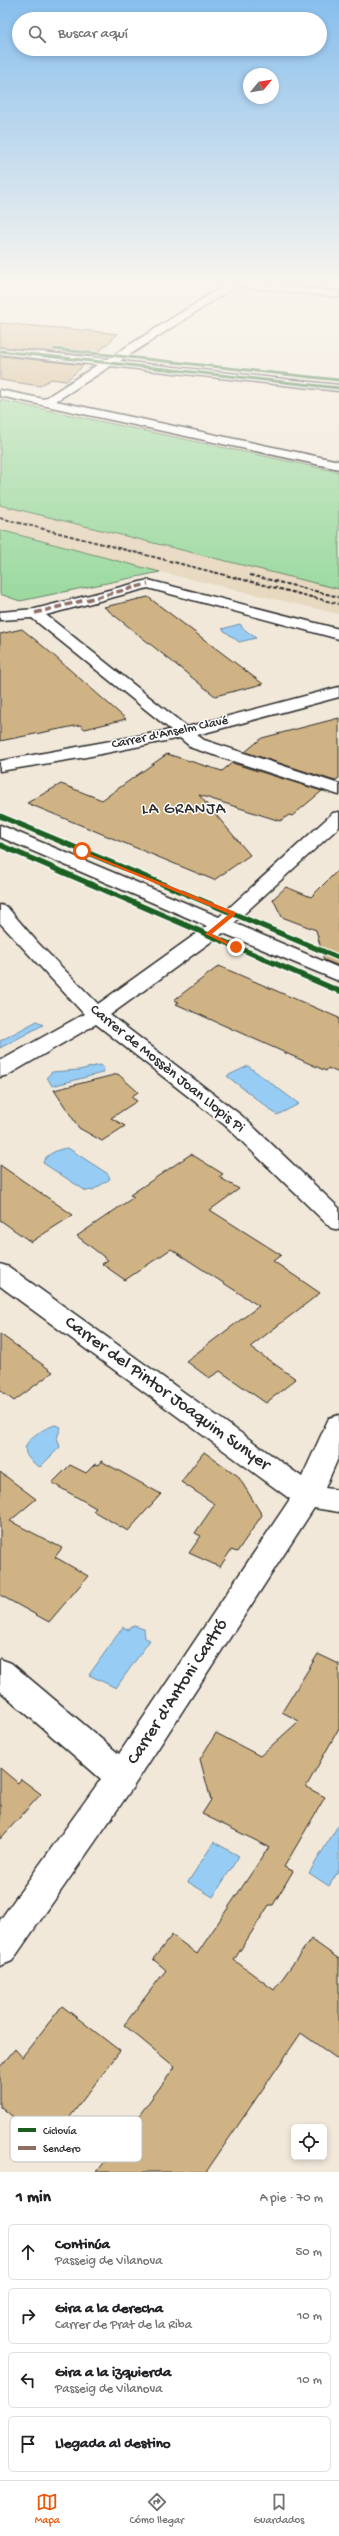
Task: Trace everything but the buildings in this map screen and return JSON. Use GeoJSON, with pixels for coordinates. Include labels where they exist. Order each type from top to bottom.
{"type":"FeatureCollection","features":[{"type":"Feature","properties":{"kind":"street"},"geometry":{"type":"LineString","coordinates":[[47,402],[71,386]]}},
{"type":"Feature","properties":{"kind":"street"},"geometry":{"type":"LineString","coordinates":[[324,386],[339,388]]}},
{"type":"Feature","properties":{"kind":"street"},"geometry":{"type":"LineString","coordinates":[[0,393],[339,466]]}},
{"type":"Feature","properties":{"kind":"street"},"geometry":{"type":"LineString","coordinates":[[0,616],[35,613],[148,584],[339,634]]}},
{"type":"Feature","properties":{"kind":"street"},"geometry":{"type":"LineString","coordinates":[[35,613],[198,744],[339,790]]}},
{"type":"Feature","properties":{"kind":"street","name":"Carrer d'Anselm Clavé"},"geometry":{"type":"LineString","coordinates":[[0,766],[57,758],[182,732],[339,692]]}},
{"type":"Feature","properties":{"kind":"street"},"geometry":{"type":"LineString","coordinates":[[0,1070],[97,1015],[221,925],[339,817]]}},
{"type":"Feature","properties":{"kind":"street"},"geometry":{"type":"LineString","coordinates":[[0,830],[339,975]]}},
{"type":"Feature","properties":{"kind":"street","name":"Carrer de Mossèn Joan Llopis Pi"},"geometry":{"type":"LineString","coordinates":[[0,911],[31,948],[97,1015],[234,1121],[339,1222]]}},
{"type":"Feature","properties":{"kind":"street","name":"Carrer del Pintor Joaquim Sunyer"},"geometry":{"type":"LineString","coordinates":[[0,1273],[307,1496],[339,1501]]}},
{"type":"Feature","properties":{"kind":"street","name":"Carrer d'Antoni Cartró"},"geometry":{"type":"LineString","coordinates":[[0,1949],[122,1777],[307,1496],[339,1426]]}},
{"type":"Feature","properties":{"kind":"street"},"geometry":{"type":"LineString","coordinates":[[0,1672],[122,1777]]}},
{"type":"Feature","properties":{"kind":"shaded area"},"geometry":{"type":"Polygon","coordinates":[[[0,505],[339,589],[339,614],[160,572],[0,530],[0,505]]]}},
{"type":"Feature","properties":{"kind":"green space"},"geometry":{"type":"Polygon","coordinates":[[[0,400],[339,472],[339,589],[0,505],[0,400]]]}},
{"type":"Feature","properties":{"kind":"green space"},"geometry":{"type":"Polygon","coordinates":[[[0,530],[160,572],[20,601],[0,594],[0,530]]]}},
{"type":"Feature","properties":{"kind":"water"},"geometry":{"type":"Polygon","coordinates":[[[240,624],[242,626],[241,627],[256,638],[239,642],[222,629],[240,624]]]}},
{"type":"Feature","properties":{"kind":"water"},"geometry":{"type":"Polygon","coordinates":[[[37,1021],[43,1025],[0,1048],[0,1041],[37,1021]]]}},
{"type":"Feature","properties":{"kind":"water"},"geometry":{"type":"Polygon","coordinates":[[[100,1065],[104,1068],[102,1073],[52,1086],[47,1077],[52,1072],[79,1070],[100,1065]]]}},
{"type":"Feature","properties":{"kind":"water"},"geometry":{"type":"Polygon","coordinates":[[[248,1066],[299,1104],[277,1115],[227,1076],[248,1066]]]}},
{"type":"Feature","properties":{"kind":"water"},"geometry":{"type":"Polygon","coordinates":[[[68,1148],[108,1174],[110,1179],[93,1190],[86,1191],[43,1163],[46,1157],[53,1152],[68,1148]]]}},
{"type":"Feature","properties":{"kind":"water"},"geometry":{"type":"Polygon","coordinates":[[[55,1425],[61,1427],[57,1438],[60,1447],[40,1467],[31,1461],[26,1454],[25,1448],[32,1437],[55,1425]]]}},
{"type":"Feature","properties":{"kind":"water"},"geometry":{"type":"Polygon","coordinates":[[[134,1626],[144,1629],[145,1638],[150,1640],[116,1688],[89,1675],[123,1627],[128,1630],[134,1626]]]}},
{"type":"Feature","properties":{"kind":"water"},"geometry":{"type":"Polygon","coordinates":[[[339,1824],[339,1870],[329,1886],[309,1873],[339,1824]]]}},
{"type":"Feature","properties":{"kind":"water"},"geometry":{"type":"Polygon","coordinates":[[[214,1842],[239,1856],[213,1897],[188,1882],[214,1842]]]}},
{"type":"Feature","properties":{"kind":"railway"},"geometry":{"type":"LineString","coordinates":[[0,518],[339,604]]}},
{"type":"Feature","properties":{"kind":"railway"},"geometry":{"type":"LineString","coordinates":[[250,575],[339,597]]}},
{"type":"Feature","properties":{"kind":"marked path"},"geometry":{"type":"LineString","coordinates":[[35,613],[148,584]]}},
{"type":"Feature","properties":{"kind":"cycle path"},"geometry":{"type":"LineString","coordinates":[[324,386],[339,388]]}},
{"type":"Feature","properties":{"kind":"cycle path"},"geometry":{"type":"LineString","coordinates":[[0,816],[339,958]]}},
{"type":"Feature","properties":{"kind":"cycle path"},"geometry":{"type":"LineString","coordinates":[[0,845],[339,991]]}},
{"type":"Feature","properties":{"kind":"district","name":"LA GRANJA"},"geometry":{"type":"Point","coordinates":[184,810]}},
{"type":"Feature","properties":{"kind":"route"},"geometry":{"type":"LineString","coordinates":[[82,851],[233,913],[221,925],[208,934],[236,947]]}}]}
